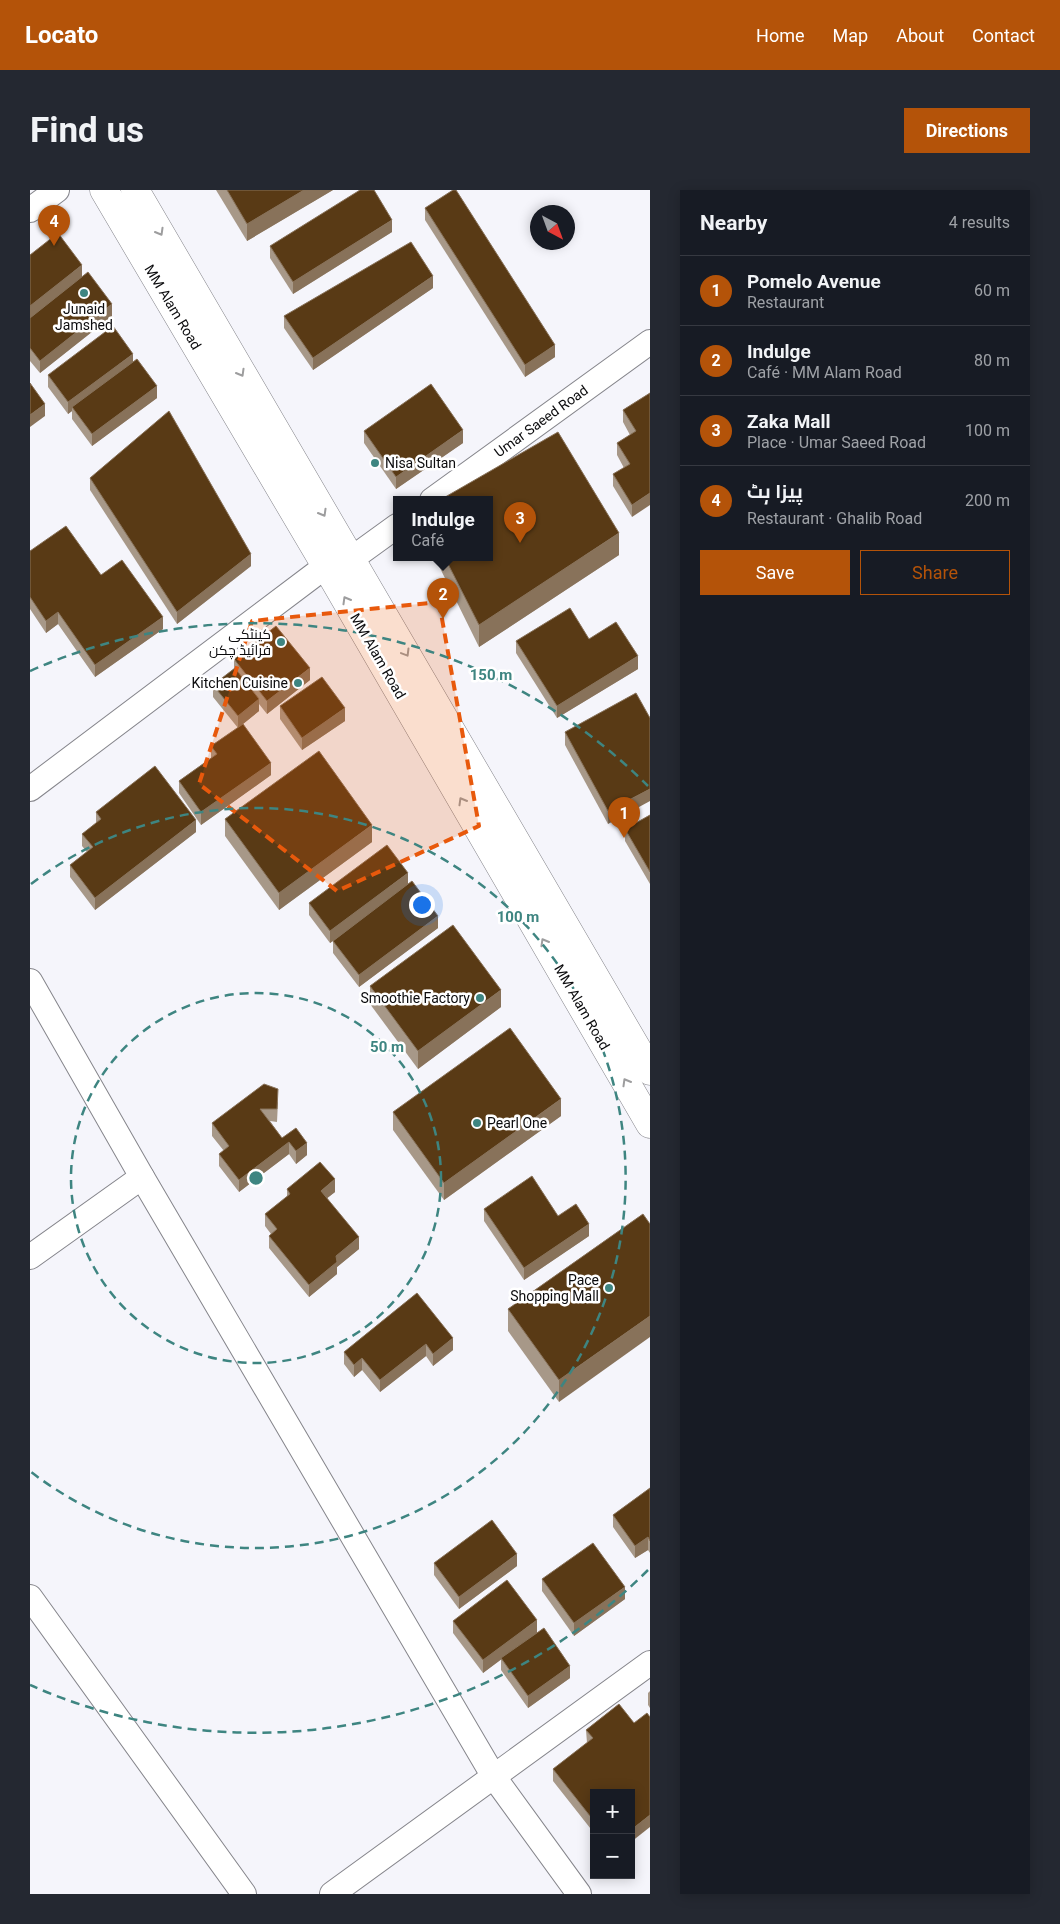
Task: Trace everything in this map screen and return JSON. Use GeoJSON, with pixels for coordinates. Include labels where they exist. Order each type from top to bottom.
{"type":"FeatureCollection","features":[{"type":"Feature","properties":{"kind":"street"},"geometry":{"type":"LineString","coordinates":[[30,210],[57,190]]}},
{"type":"Feature","properties":{"kind":"street","name":"MM Alam Road"},"geometry":{"type":"LineString","coordinates":[[104,190],[338,563],[454,734],[650,1072]]}},
{"type":"Feature","properties":{"kind":"street","name":"MM Alam Road"},"geometry":{"type":"LineString","coordinates":[[135,190],[338,563],[650,1124]]}},
{"type":"Feature","properties":{"kind":"street","name":"Umar Saeed Road"},"geometry":{"type":"LineString","coordinates":[[438,496],[650,342]]}},
{"type":"Feature","properties":{"kind":"street"},"geometry":{"type":"LineString","coordinates":[[30,789],[338,563],[393,529]]}},
{"type":"Feature","properties":{"kind":"street"},"geometry":{"type":"LineString","coordinates":[[30,980],[142,1177],[494,1776],[579,1894]]}},
{"type":"Feature","properties":{"kind":"street"},"geometry":{"type":"LineString","coordinates":[[30,1257],[142,1177]]}},
{"type":"Feature","properties":{"kind":"street"},"geometry":{"type":"LineString","coordinates":[[30,1597],[244,1894]]}},
{"type":"Feature","properties":{"kind":"street"},"geometry":{"type":"LineString","coordinates":[[332,1894],[650,1663]]}},
{"type":"Feature","properties":{"kind":"highlighted area"},"geometry":{"type":"Polygon","coordinates":[[[439,602],[479,826],[337,891],[199,784],[252,621],[439,602]]]}},
{"type":"Feature","properties":{"kind":"building"},"geometry":{"type":"Polygon","coordinates":[[[227,190],[304,190],[247,224],[227,190]]]}},
{"type":"Feature","properties":{"kind":"building"},"geometry":{"type":"Polygon","coordinates":[[[360,190],[374,190],[392,220],[293,282],[270,246],[360,190]]]}},
{"type":"Feature","properties":{"kind":"building"},"geometry":{"type":"Polygon","coordinates":[[[453,190],[456,190],[555,345],[525,365],[425,208],[453,190]]]}},
{"type":"Feature","properties":{"kind":"building"},"geometry":{"type":"Polygon","coordinates":[[[58,233],[82,265],[30,306],[30,255],[58,233]]]}},
{"type":"Feature","properties":{"kind":"building"},"geometry":{"type":"Polygon","coordinates":[[[411,242],[433,276],[313,358],[284,316],[411,242]]]}},
{"type":"Feature","properties":{"kind":"building"},"geometry":{"type":"Polygon","coordinates":[[[88,272],[112,304],[40,361],[30,348],[30,318],[88,272]]]}},
{"type":"Feature","properties":{"kind":"building"},"geometry":{"type":"Polygon","coordinates":[[[113,326],[133,354],[68,402],[48,375],[113,326]]]}},
{"type":"Feature","properties":{"kind":"building"},"geometry":{"type":"Polygon","coordinates":[[[137,359],[157,386],[92,434],[72,407],[137,359]]]}},
{"type":"Feature","properties":{"kind":"building"},"geometry":{"type":"Polygon","coordinates":[[[30,383],[45,404],[30,415],[30,383]]]}},
{"type":"Feature","properties":{"kind":"building"},"geometry":{"type":"Polygon","coordinates":[[[431,384],[463,430],[396,477],[364,431],[431,384]]]}},
{"type":"Feature","properties":{"kind":"building"},"geometry":{"type":"Polygon","coordinates":[[[650,393],[650,493],[632,505],[613,474],[630,464],[617,443],[636,431],[623,410],[650,393]]]}},
{"type":"Feature","properties":{"kind":"building"},"geometry":{"type":"Polygon","coordinates":[[[169,411],[251,554],[177,612],[90,478],[169,411]]]}},
{"type":"Feature","properties":{"kind":"building"},"geometry":{"type":"Polygon","coordinates":[[[558,432],[619,533],[479,625],[447,561],[493,561],[493,496],[447,496],[558,432]]]}},
{"type":"Feature","properties":{"kind":"building"},"geometry":{"type":"Polygon","coordinates":[[[66,526],[101,575],[122,560],[163,617],[95,665],[58,612],[46,621],[30,597],[30,551],[66,526]]]}},
{"type":"Feature","properties":{"kind":"building"},"geometry":{"type":"Polygon","coordinates":[[[570,608],[589,639],[616,622],[638,656],[557,706],[516,641],[570,608]]]}},
{"type":"Feature","properties":{"kind":"building"},"geometry":{"type":"Polygon","coordinates":[[[276,626],[310,668],[267,701],[234,659],[276,626]]]}},
{"type":"Feature","properties":{"kind":"building"},"geometry":{"type":"Polygon","coordinates":[[[235,668],[259,699],[238,716],[213,685],[235,668]]]}},
{"type":"Feature","properties":{"kind":"building"},"geometry":{"type":"Polygon","coordinates":[[[322,677],[345,708],[302,738],[280,706],[322,677]]]}},
{"type":"Feature","properties":{"kind":"building"},"geometry":{"type":"Polygon","coordinates":[[[636,693],[650,718],[650,789],[608,811],[565,732],[636,693]]]}},
{"type":"Feature","properties":{"kind":"building"},"geometry":{"type":"Polygon","coordinates":[[[243,724],[271,763],[201,812],[179,781],[217,754],[211,746],[243,724]]]}},
{"type":"Feature","properties":{"kind":"building"},"geometry":{"type":"Polygon","coordinates":[[[319,751],[372,825],[279,893],[225,819],[319,751]]]}},
{"type":"Feature","properties":{"kind":"building"},"geometry":{"type":"Polygon","coordinates":[[[155,766],[196,820],[95,898],[70,865],[93,847],[82,834],[101,819],[96,812],[155,766]]]}},
{"type":"Feature","properties":{"kind":"building"},"geometry":{"type":"Polygon","coordinates":[[[650,815],[650,872],[625,829],[650,815]]]}},
{"type":"Feature","properties":{"kind":"building"},"geometry":{"type":"Polygon","coordinates":[[[387,845],[408,873],[330,931],[309,903],[387,845]]]}},
{"type":"Feature","properties":{"kind":"building"},"geometry":{"type":"Polygon","coordinates":[[[412,881],[438,916],[359,975],[333,941],[412,881]]]}},
{"type":"Feature","properties":{"kind":"building"},"geometry":{"type":"Polygon","coordinates":[[[453,925],[501,990],[418,1051],[370,986],[453,925]]]}},
{"type":"Feature","properties":{"kind":"building","name":"Pearl One"},"geometry":{"type":"Polygon","coordinates":[[[510,1028],[561,1099],[444,1183],[393,1112],[510,1028]]]}},
{"type":"Feature","properties":{"kind":"building"},"geometry":{"type":"Polygon","coordinates":[[[264,1084],[278,1089],[277,1109],[260,1109],[282,1138],[296,1128],[307,1143],[296,1151],[289,1142],[239,1180],[219,1154],[229,1146],[212,1123],[264,1084]]]}},
{"type":"Feature","properties":{"kind":"building"},"geometry":{"type":"Polygon","coordinates":[[[320,1162],[335,1179],[321,1191],[359,1237],[336,1256],[337,1262],[309,1285],[269,1236],[277,1229],[265,1214],[290,1194],[287,1189],[320,1162]]]}},
{"type":"Feature","properties":{"kind":"building"},"geometry":{"type":"Polygon","coordinates":[[[532,1176],[558,1216],[576,1204],[589,1224],[524,1268],[484,1209],[532,1176]]]}},
{"type":"Feature","properties":{"kind":"building","name":"Pace Shopping Mall"},"geometry":{"type":"Polygon","coordinates":[[[643,1214],[650,1224],[650,1316],[559,1380],[508,1309],[643,1214]]]}},
{"type":"Feature","properties":{"kind":"building"},"geometry":{"type":"Polygon","coordinates":[[[417,1293],[453,1338],[433,1354],[426,1344],[380,1380],[362,1358],[354,1365],[344,1352],[417,1293]]]}},
{"type":"Feature","properties":{"kind":"building"},"geometry":{"type":"Polygon","coordinates":[[[650,1488],[650,1541],[648,1537],[635,1546],[613,1515],[650,1488]]]}},
{"type":"Feature","properties":{"kind":"building"},"geometry":{"type":"Polygon","coordinates":[[[492,1520],[517,1554],[459,1597],[434,1563],[492,1520]]]}},
{"type":"Feature","properties":{"kind":"building"},"geometry":{"type":"Polygon","coordinates":[[[593,1543],[625,1587],[574,1623],[542,1579],[593,1543]]]}},
{"type":"Feature","properties":{"kind":"building"},"geometry":{"type":"Polygon","coordinates":[[[507,1580],[537,1620],[483,1660],[453,1621],[507,1580]]]}},
{"type":"Feature","properties":{"kind":"building"},"geometry":{"type":"Polygon","coordinates":[[[544,1628],[570,1666],[528,1696],[501,1658],[544,1628]]]}},
{"type":"Feature","properties":{"kind":"building"},"geometry":{"type":"Polygon","coordinates":[[[619,1704],[634,1723],[647,1713],[650,1717],[650,1815],[635,1827],[635,1789],[590,1789],[590,1816],[553,1769],[593,1738],[586,1730],[619,1704]]]}},
{"type":"Feature","properties":{"kind":"place","name":"پیزا ہٹ"},"geometry":{"type":"Point","coordinates":[54,246]}},
{"type":"Feature","properties":{"kind":"place","name":"Junaid Jamshed"},"geometry":{"type":"Point","coordinates":[84,293]}},
{"type":"Feature","properties":{"kind":"place","name":"Nisa Sultan"},"geometry":{"type":"Point","coordinates":[375,463]}},
{"type":"Feature","properties":{"kind":"place","name":"Zaka Mall"},"geometry":{"type":"Point","coordinates":[520,543]}},
{"type":"Feature","properties":{"kind":"place","name":"Indulge"},"geometry":{"type":"Point","coordinates":[443,619]}},
{"type":"Feature","properties":{"kind":"place","name":"کینٹکی فرائیڈ چکن"},"geometry":{"type":"Point","coordinates":[281,642]}},
{"type":"Feature","properties":{"kind":"place","name":"Kitchen Cuisine"},"geometry":{"type":"Point","coordinates":[298,683]}},
{"type":"Feature","properties":{"kind":"place","name":"Pomelo Avenue"},"geometry":{"type":"Point","coordinates":[624,838]}},
{"type":"Feature","properties":{"kind":"place","name":"Smoothie Factory"},"geometry":{"type":"Point","coordinates":[480,998]}},
{"type":"Feature","properties":{"kind":"place","name":"Pearl One"},"geometry":{"type":"Point","coordinates":[477,1123]}},
{"type":"Feature","properties":{"kind":"place","name":"Pace Shopping Mall"},"geometry":{"type":"Point","coordinates":[609,1288]}}]}
